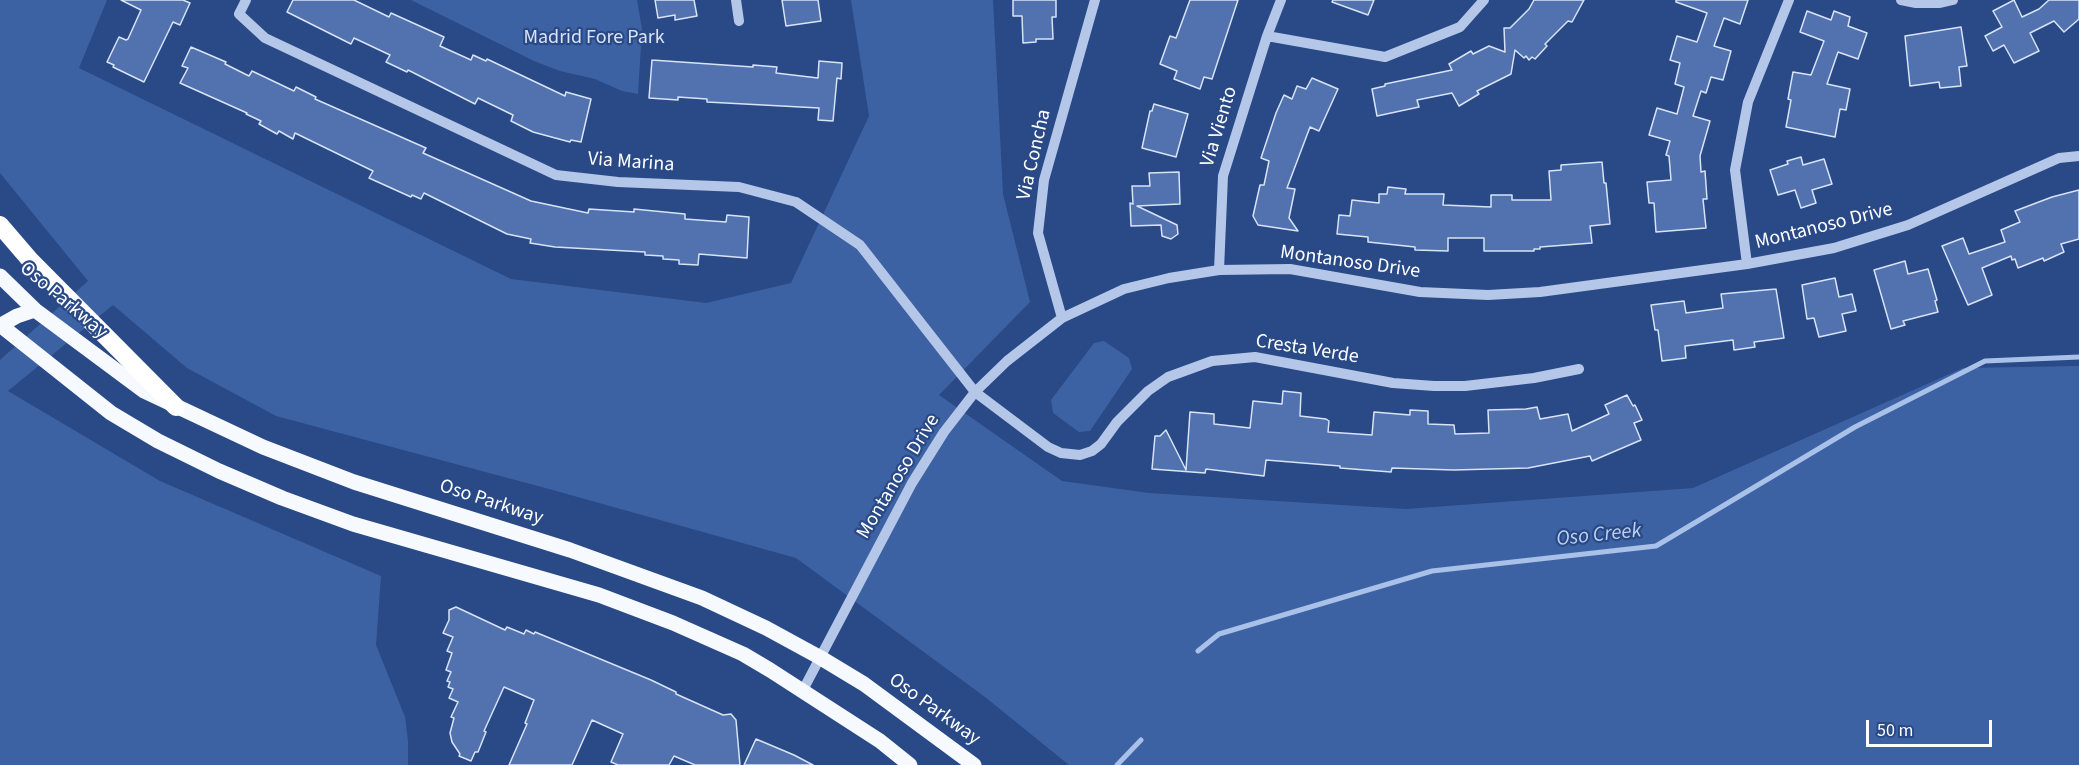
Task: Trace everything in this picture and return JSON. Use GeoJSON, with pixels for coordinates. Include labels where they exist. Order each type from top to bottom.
{"type":"FeatureCollection","features":[{"type":"Feature","properties":{"kind":"highway"},"geometry":{"type":"LineString","coordinates":[[0,225],[30,260],[176,407]]}},
{"type":"Feature","properties":{"kind":"main road","name":"Oso Parkway"},"geometry":{"type":"LineString","coordinates":[[0,276],[35,310],[144,391],[262,447],[354,482],[570,550],[702,598],[821,658],[864,684],[974,765]]}},
{"type":"Feature","properties":{"kind":"main road"},"geometry":{"type":"LineString","coordinates":[[35,310],[1,325],[111,413],[158,441],[282,498],[353,524],[599,596],[673,623],[743,654],[880,741],[910,765]]}},
{"type":"Feature","properties":{"kind":"street","name":"Via Marina"},"geometry":{"type":"LineString","coordinates":[[246,0],[239,14],[265,38],[556,174],[618,182],[739,187],[796,202],[860,245],[975,392]]}},
{"type":"Feature","properties":{"kind":"street"},"geometry":{"type":"LineString","coordinates":[[736,0],[739,21]]}},
{"type":"Feature","properties":{"kind":"street","name":"Via Concha"},"geometry":{"type":"LineString","coordinates":[[1062,318],[1038,233],[1044,180],[1095,0]]}},
{"type":"Feature","properties":{"kind":"street","name":"Via Viento"},"geometry":{"type":"LineString","coordinates":[[1219,270],[1223,176],[1267,36],[1281,0]]}},
{"type":"Feature","properties":{"kind":"street"},"geometry":{"type":"LineString","coordinates":[[1267,36],[1385,57],[1460,27],[1484,0]]}},
{"type":"Feature","properties":{"kind":"street"},"geometry":{"type":"LineString","coordinates":[[1747,264],[1735,170],[1748,102],[1789,0]]}},
{"type":"Feature","properties":{"kind":"street"},"geometry":{"type":"LineString","coordinates":[[1901,0],[1916,3],[1940,3],[1953,0]]}},
{"type":"Feature","properties":{"kind":"street","name":"Montanoso Drive"},"geometry":{"type":"LineString","coordinates":[[803,690],[912,483],[944,432],[975,392],[1007,361],[1062,318],[1124,289],[1169,278],[1219,270],[1290,269],[1420,292],[1488,295],[1540,292],[1747,264],[1834,248],[1908,225],[2059,158],[2079,156]]}},
{"type":"Feature","properties":{"kind":"street","name":"Cresta Verde"},"geometry":{"type":"LineString","coordinates":[[975,392],[1048,447],[1070,455],[1080,455],[1092,451],[1101,444],[1117,422],[1148,391],[1168,377],[1212,361],[1255,357],[1393,383],[1434,386],[1534,378],[1579,369]]}},
{"type":"Feature","properties":{"kind":"green space"},"geometry":{"type":"Polygon","coordinates":[[[0,0],[107,0],[79,68],[511,279],[706,303],[791,283],[869,116],[851,0],[993,0],[1003,194],[1030,302],[939,395],[1062,481],[1149,493],[1406,509],[1693,488],[1963,368],[2079,366],[2079,765],[1069,765],[985,697],[796,558],[276,416],[187,368],[113,305],[8,391],[160,481],[381,576],[376,645],[405,717],[408,765],[0,765],[0,360],[88,281],[0,173],[0,0]]]}},
{"type":"Feature","properties":{"kind":"green space","name":"Madrid Fore Park"},"geometry":{"type":"Polygon","coordinates":[[[411,0],[637,0],[642,29],[638,94],[622,91],[595,79],[560,71],[534,61],[411,0]]]}},
{"type":"Feature","properties":{"kind":"green space"},"geometry":{"type":"Polygon","coordinates":[[[1104,341],[1129,358],[1132,369],[1090,431],[1079,432],[1053,413],[1051,400],[1094,343],[1104,341]]]}},
{"type":"Feature","properties":{"kind":"building"},"geometry":{"type":"Polygon","coordinates":[[[121,0],[183,0],[190,3],[180,25],[173,22],[144,82],[107,62],[119,37],[128,39],[141,10],[121,0]]]}},
{"type":"Feature","properties":{"kind":"building"},"geometry":{"type":"Polygon","coordinates":[[[293,0],[354,0],[389,17],[391,13],[444,37],[440,46],[471,60],[473,55],[486,61],[487,59],[565,96],[566,92],[591,99],[581,142],[571,140],[570,142],[533,132],[511,121],[513,115],[478,98],[475,104],[408,70],[407,72],[386,62],[390,55],[354,38],[351,44],[287,12],[293,0]]]}},
{"type":"Feature","properties":{"kind":"building"},"geometry":{"type":"Polygon","coordinates":[[[655,0],[694,0],[697,16],[675,20],[675,15],[658,18],[655,0]]]}},
{"type":"Feature","properties":{"kind":"building"},"geometry":{"type":"Polygon","coordinates":[[[782,0],[818,0],[821,21],[786,26],[782,0]]]}},
{"type":"Feature","properties":{"kind":"building"},"geometry":{"type":"Polygon","coordinates":[[[1013,0],[1056,0],[1056,17],[1052,17],[1053,39],[1036,39],[1036,42],[1023,43],[1022,16],[1013,16],[1013,0]]]}},
{"type":"Feature","properties":{"kind":"building"},"geometry":{"type":"Polygon","coordinates":[[[1190,0],[1238,0],[1212,79],[1204,77],[1200,89],[1174,79],[1177,71],[1160,64],[1170,36],[1176,38],[1190,0]]]}},
{"type":"Feature","properties":{"kind":"building"},"geometry":{"type":"Polygon","coordinates":[[[1333,0],[1374,0],[1368,15],[1332,2],[1333,0]]]}},
{"type":"Feature","properties":{"kind":"building"},"geometry":{"type":"Polygon","coordinates":[[[1534,0],[1584,0],[1572,22],[1568,21],[1545,44],[1547,46],[1535,59],[1532,57],[1529,60],[1526,56],[1524,58],[1515,50],[1511,74],[1477,91],[1479,94],[1459,106],[1452,93],[1417,100],[1419,107],[1377,116],[1372,89],[1385,86],[1385,84],[1452,70],[1449,64],[1471,51],[1473,54],[1489,46],[1505,52],[1504,28],[1510,28],[1529,9],[1534,0]]]}},
{"type":"Feature","properties":{"kind":"building"},"geometry":{"type":"Polygon","coordinates":[[[1676,0],[1748,0],[1740,24],[1724,18],[1714,46],[1731,51],[1723,80],[1711,77],[1706,93],[1701,91],[1693,116],[1710,121],[1700,156],[1701,172],[1705,171],[1707,199],[1703,199],[1706,228],[1656,232],[1654,203],[1649,203],[1647,182],[1671,180],[1669,156],[1666,155],[1670,141],[1649,135],[1657,108],[1677,114],[1684,87],[1675,84],[1680,63],[1670,60],[1677,36],[1697,42],[1707,13],[1676,2],[1676,0]]]}},
{"type":"Feature","properties":{"kind":"building"},"geometry":{"type":"Polygon","coordinates":[[[2014,0],[2022,17],[2039,9],[2049,0],[2079,0],[2079,19],[2064,32],[2054,21],[2030,33],[2039,51],[2014,63],[2004,45],[1993,51],[1985,36],[2002,27],[1993,11],[2014,0]]]}},
{"type":"Feature","properties":{"kind":"building"},"geometry":{"type":"Polygon","coordinates":[[[1807,11],[1831,20],[1834,11],[1850,17],[1848,26],[1867,33],[1858,59],[1838,52],[1827,84],[1850,89],[1846,110],[1840,109],[1835,137],[1786,127],[1793,72],[1811,75],[1824,41],[1800,32],[1807,11]]]}},
{"type":"Feature","properties":{"kind":"building"},"geometry":{"type":"Polygon","coordinates":[[[1961,27],[1967,66],[1959,67],[1961,86],[1940,88],[1939,82],[1910,86],[1905,36],[1961,27]]]}},
{"type":"Feature","properties":{"kind":"building"},"geometry":{"type":"Polygon","coordinates":[[[191,47],[226,62],[225,64],[249,76],[252,71],[294,91],[296,87],[316,97],[315,99],[426,148],[423,153],[531,201],[588,213],[589,209],[634,212],[634,209],[685,214],[685,219],[726,222],[727,215],[749,217],[747,258],[699,254],[698,265],[679,264],[679,260],[645,255],[645,252],[555,247],[530,243],[531,239],[507,234],[424,193],[421,199],[412,195],[411,197],[369,178],[373,171],[295,133],[293,139],[279,131],[277,134],[259,124],[261,121],[247,113],[180,83],[188,68],[182,66],[191,47]]]}},
{"type":"Feature","properties":{"kind":"building"},"geometry":{"type":"Polygon","coordinates":[[[652,60],[777,67],[776,73],[818,78],[819,61],[842,63],[841,79],[837,78],[833,121],[818,120],[819,108],[707,102],[707,99],[678,97],[678,100],[649,98],[652,60]]]}},
{"type":"Feature","properties":{"kind":"building"},"geometry":{"type":"Polygon","coordinates":[[[1312,78],[1338,89],[1319,131],[1310,127],[1287,188],[1295,189],[1289,218],[1298,231],[1258,225],[1253,216],[1260,185],[1264,185],[1269,161],[1261,158],[1276,113],[1284,95],[1292,99],[1297,86],[1306,89],[1312,78]]]}},
{"type":"Feature","properties":{"kind":"building"},"geometry":{"type":"Polygon","coordinates":[[[1154,104],[1188,114],[1176,157],[1142,148],[1150,111],[1154,104]]]}},
{"type":"Feature","properties":{"kind":"building"},"geometry":{"type":"Polygon","coordinates":[[[1801,157],[1803,165],[1824,159],[1832,184],[1812,190],[1816,203],[1801,208],[1795,190],[1778,195],[1770,170],[1801,157]]]}},
{"type":"Feature","properties":{"kind":"building"},"geometry":{"type":"Polygon","coordinates":[[[1602,162],[1610,224],[1590,226],[1592,243],[1540,247],[1534,251],[1484,251],[1484,238],[1448,238],[1448,251],[1415,250],[1415,247],[1368,242],[1368,237],[1337,234],[1339,215],[1350,216],[1352,200],[1379,203],[1379,194],[1387,194],[1388,187],[1406,189],[1405,194],[1444,194],[1443,205],[1491,207],[1491,195],[1512,195],[1512,200],[1551,200],[1549,171],[1561,170],[1561,165],[1602,162]]]}},
{"type":"Feature","properties":{"kind":"building"},"geometry":{"type":"Polygon","coordinates":[[[1179,172],[1180,204],[1137,206],[1177,225],[1178,234],[1171,239],[1162,236],[1161,225],[1131,226],[1132,186],[1150,186],[1149,173],[1179,172]]]}},
{"type":"Feature","properties":{"kind":"building"},"geometry":{"type":"Polygon","coordinates":[[[2079,190],[2079,239],[2061,244],[2064,252],[2044,261],[2043,258],[2018,268],[2015,259],[2012,260],[2011,256],[1982,268],[1992,295],[1968,305],[1942,246],[1963,238],[1969,254],[2005,242],[2001,230],[2020,222],[2015,211],[2079,190]]]}},
{"type":"Feature","properties":{"kind":"building"},"geometry":{"type":"Polygon","coordinates":[[[1905,261],[1908,274],[1928,269],[1938,312],[1903,321],[1905,325],[1891,329],[1874,270],[1905,261]]]}},
{"type":"Feature","properties":{"kind":"building"},"geometry":{"type":"Polygon","coordinates":[[[1835,278],[1839,297],[1852,294],[1856,311],[1842,314],[1846,331],[1819,337],[1814,318],[1807,319],[1802,285],[1835,278]]]}},
{"type":"Feature","properties":{"kind":"building"},"geometry":{"type":"Polygon","coordinates":[[[1776,289],[1784,338],[1754,342],[1755,347],[1734,350],[1733,340],[1685,346],[1686,358],[1662,361],[1658,330],[1655,330],[1651,305],[1684,301],[1686,313],[1723,308],[1721,294],[1776,289]]]}},
{"type":"Feature","properties":{"kind":"building"},"geometry":{"type":"Polygon","coordinates":[[[1283,391],[1301,393],[1300,416],[1326,419],[1329,421],[1328,432],[1372,435],[1374,412],[1410,415],[1410,410],[1428,411],[1428,424],[1454,425],[1455,434],[1489,433],[1488,410],[1537,407],[1540,419],[1568,414],[1572,431],[1609,414],[1605,405],[1627,395],[1642,420],[1634,423],[1641,440],[1592,461],[1590,456],[1528,468],[1454,470],[1392,468],[1391,472],[1266,460],[1264,476],[1206,469],[1205,473],[1152,469],[1155,436],[1160,436],[1166,430],[1186,470],[1190,412],[1214,414],[1214,424],[1250,428],[1253,401],[1282,404],[1283,391]]]}},
{"type":"Feature","properties":{"kind":"building"},"geometry":{"type":"Polygon","coordinates":[[[456,607],[505,630],[507,627],[524,634],[526,630],[534,634],[535,632],[651,680],[723,715],[731,714],[736,720],[740,765],[695,765],[674,756],[669,765],[618,765],[611,762],[623,734],[592,720],[572,765],[509,765],[527,724],[525,723],[534,700],[504,687],[484,731],[486,732],[478,752],[475,752],[471,761],[459,756],[450,733],[454,718],[451,717],[458,702],[449,698],[453,689],[448,687],[450,682],[447,681],[451,672],[446,670],[452,653],[447,651],[453,637],[443,633],[449,620],[449,610],[456,607]]]}},
{"type":"Feature","properties":{"kind":"building"},"geometry":{"type":"Polygon","coordinates":[[[756,739],[794,755],[813,765],[744,765],[756,739]]]}},
{"type":"Feature","properties":{"kind":"waterway","name":"Oso Creek"},"geometry":{"type":"LineString","coordinates":[[1198,651],[1219,634],[1432,571],[1656,546],[1855,427],[1985,361],[2079,357]]}},
{"type":"Feature","properties":{"kind":"waterway","name":"Oso Creek"},"geometry":{"type":"LineString","coordinates":[[1117,765],[1141,740]]}}]}
